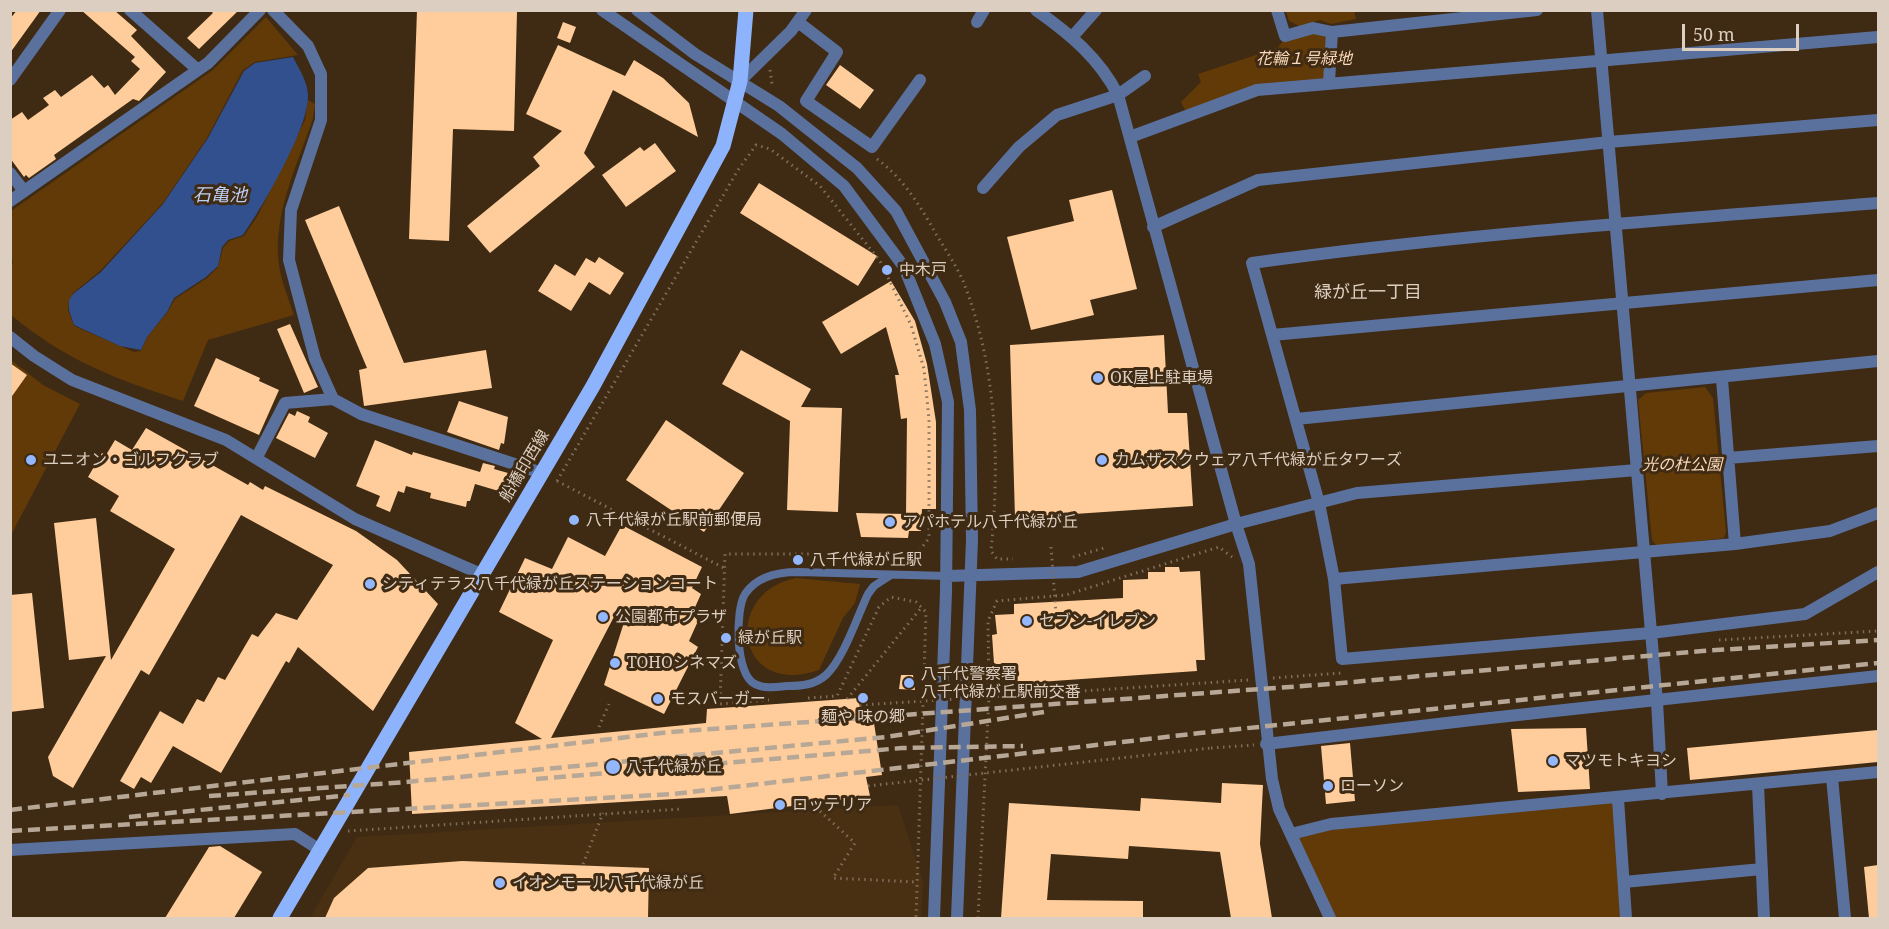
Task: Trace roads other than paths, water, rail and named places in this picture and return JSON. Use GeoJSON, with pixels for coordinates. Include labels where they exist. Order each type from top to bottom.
{"type":"FeatureCollection","features":[{"type":"Feature","properties":{"kind":"main road","name":"船橋印西線"},"geometry":{"type":"LineString","coordinates":[[280,918],[593,386],[723,146],[740,81],[746,10]]}},
{"type":"Feature","properties":{"kind":"street"},"geometry":{"type":"LineString","coordinates":[[10,80],[60,10]]}},
{"type":"Feature","properties":{"kind":"street"},"geometry":{"type":"LineString","coordinates":[[130,10],[198,70]]}},
{"type":"Feature","properties":{"kind":"street"},"geometry":{"type":"LineString","coordinates":[[10,201],[198,70],[260,10]]}},
{"type":"Feature","properties":{"kind":"street"},"geometry":{"type":"LineString","coordinates":[[273,10],[308,46],[321,74],[321,120],[291,210],[289,260],[315,358],[333,399]]}},
{"type":"Feature","properties":{"kind":"street"},"geometry":{"type":"LineString","coordinates":[[602,10],[782,134],[844,186],[904,267],[935,344],[948,402],[947,576],[934,918]]}},
{"type":"Feature","properties":{"kind":"street"},"geometry":{"type":"LineString","coordinates":[[637,10],[695,54],[779,106],[857,168],[896,211],[945,302],[961,342],[970,410],[972,576],[957,918]]}},
{"type":"Feature","properties":{"kind":"street"},"geometry":{"type":"LineString","coordinates":[[740,81],[798,22],[806,10]]}},
{"type":"Feature","properties":{"kind":"street"},"geometry":{"type":"LineString","coordinates":[[977,22],[984,10]]}},
{"type":"Feature","properties":{"kind":"street"},"geometry":{"type":"LineString","coordinates":[[1036,10],[1072,36],[1107,74],[1118,95],[1236,524],[1250,564],[1266,744],[1279,809],[1330,918]]}},
{"type":"Feature","properties":{"kind":"street"},"geometry":{"type":"LineString","coordinates":[[1072,36],[1096,10]]}},
{"type":"Feature","properties":{"kind":"street"},"geometry":{"type":"LineString","coordinates":[[1277,10],[1285,36],[1313,28],[1332,32],[1430,16],[1537,10]]}},
{"type":"Feature","properties":{"kind":"street"},"geometry":{"type":"LineString","coordinates":[[1597,10],[1657,701],[1662,794]]}},
{"type":"Feature","properties":{"kind":"street"},"geometry":{"type":"LineString","coordinates":[[798,22],[837,52],[806,100],[872,147],[920,80]]}},
{"type":"Feature","properties":{"kind":"street"},"geometry":{"type":"LineString","coordinates":[[1329,82],[1332,32]]}},
{"type":"Feature","properties":{"kind":"street"},"geometry":{"type":"LineString","coordinates":[[1130,137],[1257,90],[1329,82],[1878,37]]}},
{"type":"Feature","properties":{"kind":"street"},"geometry":{"type":"LineString","coordinates":[[983,188],[1018,147],[1057,115],[1118,95],[1145,76]]}},
{"type":"Feature","properties":{"kind":"street"},"geometry":{"type":"LineString","coordinates":[[1153,226],[1258,180],[1609,142],[1878,120]]}},
{"type":"Feature","properties":{"kind":"street"},"geometry":{"type":"LineString","coordinates":[[10,173],[24,191]]}},
{"type":"Feature","properties":{"kind":"street"},"geometry":{"type":"LineString","coordinates":[[1878,203],[1616,224],[1327,253],[1252,263],[1319,503],[1334,579],[1342,659],[1651,633],[1804,614],[1878,572]]}},
{"type":"Feature","properties":{"kind":"street"},"geometry":{"type":"LineString","coordinates":[[1272,335],[1878,280]]}},
{"type":"Feature","properties":{"kind":"street"},"geometry":{"type":"LineString","coordinates":[[10,337],[34,356],[72,380],[129,404],[180,420],[257,456],[355,519],[481,574]]}},
{"type":"Feature","properties":{"kind":"street"},"geometry":{"type":"LineString","coordinates":[[1296,419],[1722,379],[1878,361]]}},
{"type":"Feature","properties":{"kind":"street"},"geometry":{"type":"LineString","coordinates":[[1722,379],[1735,544]]}},
{"type":"Feature","properties":{"kind":"street"},"geometry":{"type":"LineString","coordinates":[[257,456],[285,403],[333,399],[361,414],[542,473]]}},
{"type":"Feature","properties":{"kind":"street"},"geometry":{"type":"LineString","coordinates":[[1728,458],[1878,446]]}},
{"type":"Feature","properties":{"kind":"street"},"geometry":{"type":"LineString","coordinates":[[947,576],[1078,572],[1236,524],[1357,493],[1637,470]]}},
{"type":"Feature","properties":{"kind":"street"},"geometry":{"type":"LineString","coordinates":[[1334,579],[1644,554],[1735,544],[1830,531],[1878,513]]}},
{"type":"Feature","properties":{"kind":"street"},"geometry":{"type":"LineString","coordinates":[[1266,744],[1878,676]]}},
{"type":"Feature","properties":{"kind":"street"},"geometry":{"type":"LineString","coordinates":[[1291,834],[1331,824],[1618,799],[1878,772]]}},
{"type":"Feature","properties":{"kind":"street"},"geometry":{"type":"LineString","coordinates":[[1832,777],[1845,918]]}},
{"type":"Feature","properties":{"kind":"street"},"geometry":{"type":"LineString","coordinates":[[1758,785],[1764,918]]}},
{"type":"Feature","properties":{"kind":"street"},"geometry":{"type":"LineString","coordinates":[[1618,799],[1626,918]]}},
{"type":"Feature","properties":{"kind":"street"},"geometry":{"type":"LineString","coordinates":[[10,850],[296,834],[320,850]]}},
{"type":"Feature","properties":{"kind":"street"},"geometry":{"type":"LineString","coordinates":[[1624,882],[1762,869]]}},
{"type":"Feature","properties":{"kind":"lane"},"geometry":{"type":"LineString","coordinates":[[891,575],[874,586],[868,594],[835,663],[825,675],[801,686],[767,687],[754,684],[741,668],[741,608],[745,594],[756,583],[779,572],[947,576]]}},
{"type":"Feature","properties":{"kind":"water","name":"石亀池"},"geometry":{"type":"Polygon","coordinates":[[[293,57],[308,91],[301,127],[283,167],[243,235],[228,240],[222,247],[218,266],[206,277],[174,298],[167,312],[147,337],[141,350],[120,346],[74,325],[69,310],[69,300],[73,294],[101,272],[163,204],[208,138],[244,71],[255,63],[293,57]]]}},
{"type":"Feature","properties":{"kind":"railway"},"geometry":{"type":"LineString","coordinates":[[10,810],[670,732],[1330,684],[1702,651],[1878,640]]}},
{"type":"Feature","properties":{"kind":"railway"},"geometry":{"type":"LineString","coordinates":[[10,831],[673,794],[1200,733],[1878,663]]}},
{"type":"Feature","properties":{"kind":"railway"},"geometry":{"type":"LineString","coordinates":[[209,796],[406,782],[886,737],[1044,712]]}},
{"type":"Feature","properties":{"kind":"railway"},"geometry":{"type":"LineString","coordinates":[[536,779],[902,748],[1023,746]]}},
{"type":"Feature","properties":{"kind":"railway"},"geometry":{"type":"LineString","coordinates":[[129,817],[350,795]]}},
{"type":"Feature","properties":{"kind":"place","name":"中木戸"},"geometry":{"type":"Point","coordinates":[887,270]}},
{"type":"Feature","properties":{"kind":"place","name":"OK屋上駐車場"},"geometry":{"type":"Point","coordinates":[1098,378]}},
{"type":"Feature","properties":{"kind":"place","name":"ユニオン・ゴルフクラブ"},"geometry":{"type":"Point","coordinates":[31,460]}},
{"type":"Feature","properties":{"kind":"place","name":"カムザスクウェア八千代緑が丘タワーズ"},"geometry":{"type":"Point","coordinates":[1102,460]}},
{"type":"Feature","properties":{"kind":"place","name":"八千代緑が丘駅前郵便局"},"geometry":{"type":"Point","coordinates":[574,520]}},
{"type":"Feature","properties":{"kind":"place","name":"アパホテル八千代緑が丘"},"geometry":{"type":"Point","coordinates":[890,522]}},
{"type":"Feature","properties":{"kind":"place","name":"八千代緑が丘駅"},"geometry":{"type":"Point","coordinates":[798,560]}},
{"type":"Feature","properties":{"kind":"place","name":"シティテラス八千代緑が丘ステーションコート"},"geometry":{"type":"Point","coordinates":[370,584]}},
{"type":"Feature","properties":{"kind":"place","name":"公園都市プラザ"},"geometry":{"type":"Point","coordinates":[603,617]}},
{"type":"Feature","properties":{"kind":"place","name":"セブン-イレブン"},"geometry":{"type":"Point","coordinates":[1027,621]}},
{"type":"Feature","properties":{"kind":"place","name":"緑が丘駅"},"geometry":{"type":"Point","coordinates":[726,638]}},
{"type":"Feature","properties":{"kind":"place","name":"TOHOシネマズ"},"geometry":{"type":"Point","coordinates":[615,663]}},
{"type":"Feature","properties":{"kind":"place","name":"八千代警察署 八千代緑が丘駅前交番"},"geometry":{"type":"Point","coordinates":[909,683]}},
{"type":"Feature","properties":{"kind":"place","name":"麺や 味の郷"},"geometry":{"type":"Point","coordinates":[863,698]}},
{"type":"Feature","properties":{"kind":"place","name":"モスバーガー"},"geometry":{"type":"Point","coordinates":[658,699]}},
{"type":"Feature","properties":{"kind":"place","name":"マツモトキヨシ"},"geometry":{"type":"Point","coordinates":[1553,761]}},
{"type":"Feature","properties":{"kind":"place","name":"八千代緑が丘"},"geometry":{"type":"Point","coordinates":[613,767]}},
{"type":"Feature","properties":{"kind":"place","name":"ローソン"},"geometry":{"type":"Point","coordinates":[1328,786]}},
{"type":"Feature","properties":{"kind":"place","name":"ロッテリア"},"geometry":{"type":"Point","coordinates":[780,805]}},
{"type":"Feature","properties":{"kind":"place","name":"イオンモール八千代緑が丘"},"geometry":{"type":"Point","coordinates":[500,883]}},
{"type":"Feature","properties":{"kind":"district","name":"緑が丘一丁目"},"geometry":{"type":"Point","coordinates":[1368,293]}},
{"type":"Feature","properties":{"kind":"park label","name":"花輪１号緑地"},"geometry":{"type":"Point","coordinates":[1304,59]}},
{"type":"Feature","properties":{"kind":"park label","name":"光の杜公園"},"geometry":{"type":"Point","coordinates":[1682,465]}}]}
